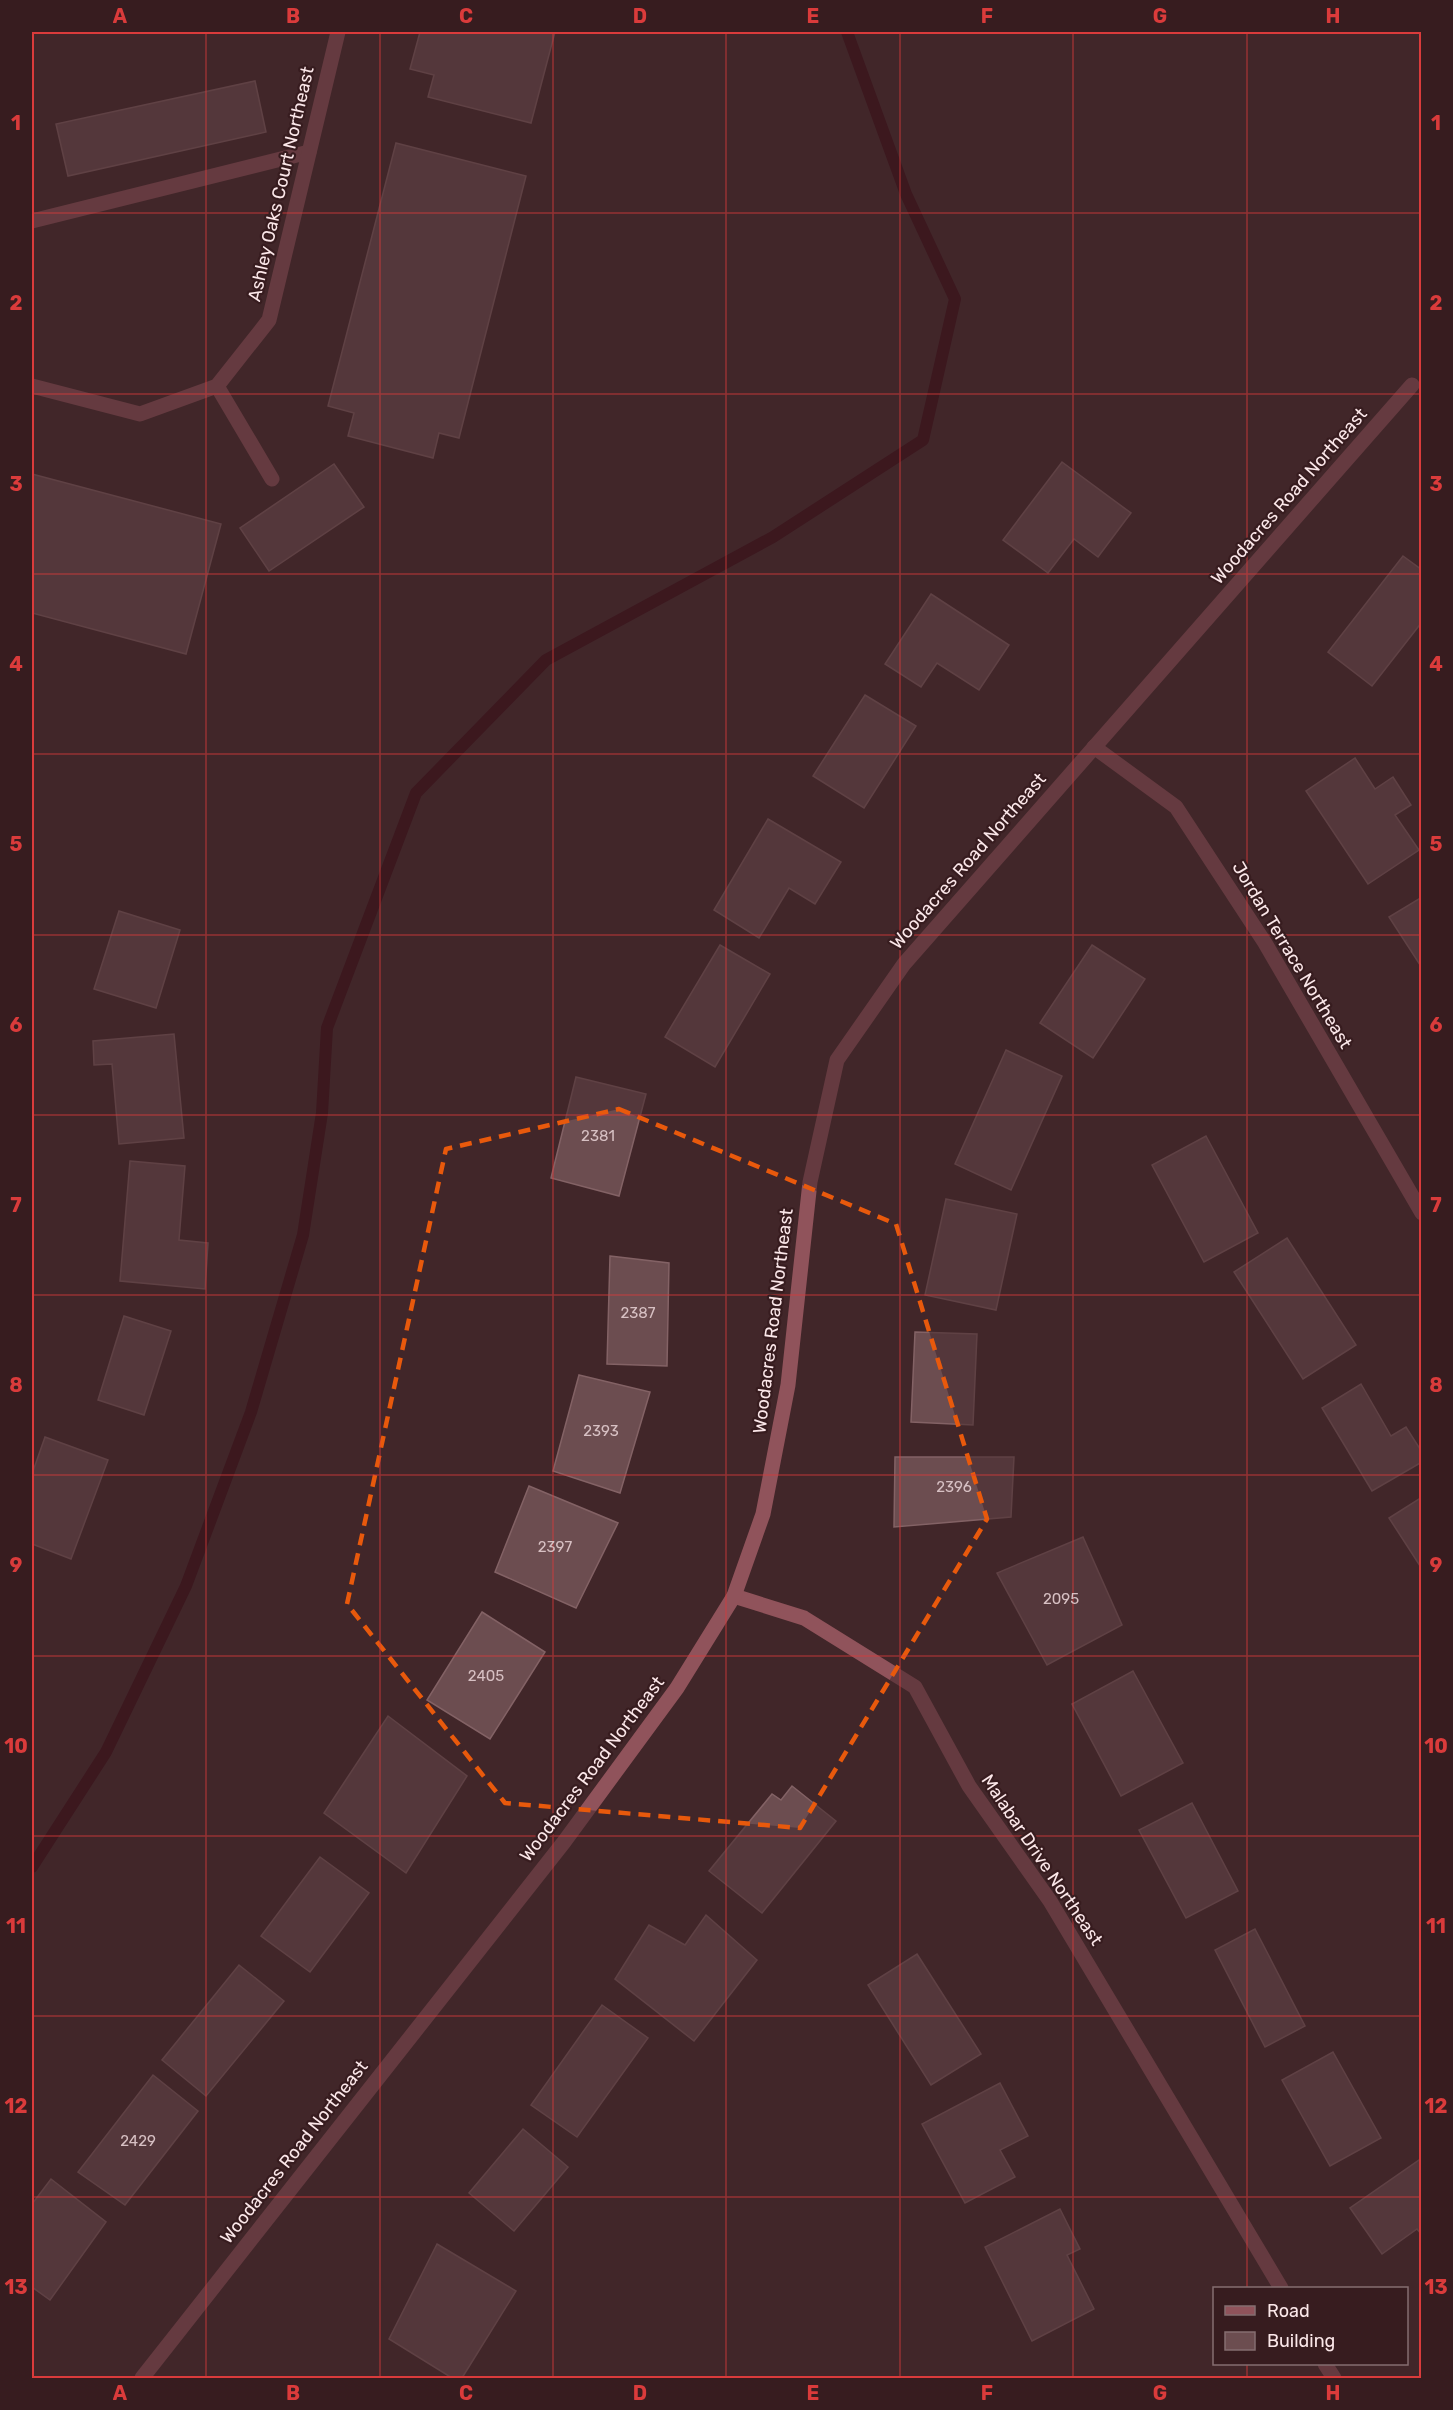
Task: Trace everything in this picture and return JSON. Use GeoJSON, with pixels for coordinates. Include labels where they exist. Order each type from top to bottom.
{"type":"FeatureCollection","features":[{"type":"Feature","properties":{"kind":"street","name":"Ashley Oaks Court Northeast"},"geometry":{"type":"LineString","coordinates":[[217,386],[269,320],[338,32]]}},
{"type":"Feature","properties":{"kind":"street"},"geometry":{"type":"LineString","coordinates":[[32,221],[309,152]]}},
{"type":"Feature","properties":{"kind":"street","name":"Woodacres Road Northeast"},"geometry":{"type":"LineString","coordinates":[[142,2379],[564,1842],[677,1688],[734,1596],[763,1514],[786,1396],[810,1182],[837,1060],[904,964],[1412,385]]}},
{"type":"Feature","properties":{"kind":"street"},"geometry":{"type":"LineString","coordinates":[[32,386],[140,414],[217,386],[272,479]]}},
{"type":"Feature","properties":{"kind":"street","name":"Jordan Terrace Northeast"},"geometry":{"type":"LineString","coordinates":[[1094,747],[1176,807],[1265,943],[1422,1214]]}},
{"type":"Feature","properties":{"kind":"street","name":"Malabar Drive Northeast"},"geometry":{"type":"LineString","coordinates":[[734,1596],[804,1618],[915,1687],[969,1786],[1050,1901],[1280,2287]]}},
{"type":"Feature","properties":{"kind":"street"},"geometry":{"type":"LineString","coordinates":[[1326,2365],[1334,2379]]}},
{"type":"Feature","properties":{"kind":"highlighted area"},"geometry":{"type":"Polygon","coordinates":[[[619,1109],[896,1224],[987,1519],[800,1828],[505,1803],[347,1604],[446,1149],[619,1109]]]}},
{"type":"Feature","properties":{"kind":"building"},"geometry":{"type":"Polygon","coordinates":[[[420,32],[555,32],[531,123],[428,97],[434,75],[410,69],[420,32]]]}},
{"type":"Feature","properties":{"kind":"building"},"geometry":{"type":"Polygon","coordinates":[[[255,81],[266,132],[68,176],[56,124],[255,81]]]}},
{"type":"Feature","properties":{"kind":"building"},"geometry":{"type":"Polygon","coordinates":[[[396,143],[526,176],[459,438],[439,433],[433,458],[348,436],[354,413],[328,406],[396,143]]]}},
{"type":"Feature","properties":{"kind":"building"},"geometry":{"type":"Polygon","coordinates":[[[1062,462],[1131,513],[1098,557],[1074,539],[1048,573],[1003,540],[1062,462]]]}},
{"type":"Feature","properties":{"kind":"building"},"geometry":{"type":"Polygon","coordinates":[[[334,464],[364,507],[269,571],[240,528],[334,464]]]}},
{"type":"Feature","properties":{"kind":"building"},"geometry":{"type":"Polygon","coordinates":[[[32,474],[221,524],[186,654],[32,613],[32,474]]]}},
{"type":"Feature","properties":{"kind":"building"},"geometry":{"type":"Polygon","coordinates":[[[1403,556],[1422,570],[1422,622],[1372,686],[1328,652],[1403,556]]]}},
{"type":"Feature","properties":{"kind":"building"},"geometry":{"type":"Polygon","coordinates":[[[931,594],[1009,645],[979,690],[937,663],[921,687],[885,664],[931,594]]]}},
{"type":"Feature","properties":{"kind":"building"},"geometry":{"type":"Polygon","coordinates":[[[865,695],[916,726],[864,808],[813,776],[865,695]]]}},
{"type":"Feature","properties":{"kind":"building"},"geometry":{"type":"Polygon","coordinates":[[[1355,758],[1375,789],[1393,777],[1411,805],[1395,815],[1419,850],[1368,884],[1306,791],[1355,758]]]}},
{"type":"Feature","properties":{"kind":"building"},"geometry":{"type":"Polygon","coordinates":[[[768,819],[841,862],[815,904],[789,888],[759,938],[714,910],[768,819]]]}},
{"type":"Feature","properties":{"kind":"building"},"geometry":{"type":"Polygon","coordinates":[[[1422,897],[1422,968],[1389,917],[1422,897]]]}},
{"type":"Feature","properties":{"kind":"building"},"geometry":{"type":"Polygon","coordinates":[[[119,911],[180,930],[156,1008],[94,989],[119,911]]]}},
{"type":"Feature","properties":{"kind":"building"},"geometry":{"type":"Polygon","coordinates":[[[720,945],[770,974],[715,1067],[665,1037],[720,945]]]}},
{"type":"Feature","properties":{"kind":"building"},"geometry":{"type":"Polygon","coordinates":[[[1092,945],[1145,979],[1093,1058],[1040,1023],[1092,945]]]}},
{"type":"Feature","properties":{"kind":"building"},"geometry":{"type":"Polygon","coordinates":[[[174,1034],[184,1138],[119,1144],[112,1064],[94,1065],[93,1041],[174,1034]]]}},
{"type":"Feature","properties":{"kind":"building"},"geometry":{"type":"Polygon","coordinates":[[[1006,1050],[1062,1076],[1011,1190],[955,1164],[1006,1050]]]}},
{"type":"Feature","properties":{"kind":"building"},"geometry":{"type":"Polygon","coordinates":[[[576,1077],[646,1094],[619,1196],[551,1178],[576,1077]]]}},
{"type":"Feature","properties":{"kind":"building"},"geometry":{"type":"Polygon","coordinates":[[[1206,1136],[1258,1233],[1204,1262],[1152,1165],[1206,1136]]]}},
{"type":"Feature","properties":{"kind":"building"},"geometry":{"type":"Polygon","coordinates":[[[130,1161],[185,1166],[179,1240],[208,1243],[205,1289],[120,1281],[130,1161]]]}},
{"type":"Feature","properties":{"kind":"building"},"geometry":{"type":"Polygon","coordinates":[[[946,1199],[1017,1214],[996,1310],[925,1295],[946,1199]]]}},
{"type":"Feature","properties":{"kind":"building"},"geometry":{"type":"Polygon","coordinates":[[[1287,1238],[1356,1345],[1303,1379],[1234,1272],[1287,1238]]]}},
{"type":"Feature","properties":{"kind":"building"},"geometry":{"type":"Polygon","coordinates":[[[610,1256],[669,1263],[667,1366],[607,1364],[610,1256]]]}},
{"type":"Feature","properties":{"kind":"building"},"geometry":{"type":"Polygon","coordinates":[[[124,1316],[171,1331],[144,1415],[98,1400],[124,1316]]]}},
{"type":"Feature","properties":{"kind":"building"},"geometry":{"type":"Polygon","coordinates":[[[915,1332],[977,1334],[973,1425],[911,1422],[915,1332]]]}},
{"type":"Feature","properties":{"kind":"building"},"geometry":{"type":"Polygon","coordinates":[[[579,1375],[650,1392],[620,1493],[553,1471],[579,1375]]]}},
{"type":"Feature","properties":{"kind":"building"},"geometry":{"type":"Polygon","coordinates":[[[1361,1384],[1391,1436],[1406,1427],[1422,1452],[1422,1462],[1372,1491],[1322,1408],[1361,1384]]]}},
{"type":"Feature","properties":{"kind":"building"},"geometry":{"type":"Polygon","coordinates":[[[45,1437],[108,1460],[71,1559],[32,1544],[32,1474],[45,1437]]]}},
{"type":"Feature","properties":{"kind":"building"},"geometry":{"type":"Polygon","coordinates":[[[895,1457],[1014,1457],[1011,1517],[894,1527],[895,1457]]]}},
{"type":"Feature","properties":{"kind":"building"},"geometry":{"type":"Polygon","coordinates":[[[529,1486],[618,1523],[576,1608],[495,1572],[529,1486]]]}},
{"type":"Feature","properties":{"kind":"building"},"geometry":{"type":"Polygon","coordinates":[[[1422,1497],[1422,1569],[1389,1518],[1422,1497]]]}},
{"type":"Feature","properties":{"kind":"building"},"geometry":{"type":"Polygon","coordinates":[[[1083,1537],[1122,1625],[1047,1665],[997,1573],[1083,1537]]]}},
{"type":"Feature","properties":{"kind":"building"},"geometry":{"type":"Polygon","coordinates":[[[482,1612],[545,1652],[490,1739],[427,1700],[482,1612]]]}},
{"type":"Feature","properties":{"kind":"building"},"geometry":{"type":"Polygon","coordinates":[[[1133,1671],[1183,1763],[1121,1796],[1072,1704],[1133,1671]]]}},
{"type":"Feature","properties":{"kind":"building"},"geometry":{"type":"Polygon","coordinates":[[[388,1716],[467,1776],[406,1873],[324,1813],[388,1716]]]}},
{"type":"Feature","properties":{"kind":"building"},"geometry":{"type":"Polygon","coordinates":[[[792,1786],[836,1821],[762,1913],[709,1871],[772,1794],[781,1800],[792,1786]]]}},
{"type":"Feature","properties":{"kind":"building"},"geometry":{"type":"Polygon","coordinates":[[[1192,1803],[1238,1891],[1186,1918],[1139,1830],[1192,1803]]]}},
{"type":"Feature","properties":{"kind":"building"},"geometry":{"type":"Polygon","coordinates":[[[320,1857],[369,1893],[310,1972],[261,1936],[320,1857]]]}},
{"type":"Feature","properties":{"kind":"building"},"geometry":{"type":"Polygon","coordinates":[[[706,1915],[757,1960],[694,2041],[615,1979],[649,1925],[685,1945],[706,1915]]]}},
{"type":"Feature","properties":{"kind":"building"},"geometry":{"type":"Polygon","coordinates":[[[1255,1929],[1305,2026],[1265,2047],[1215,1950],[1255,1929]]]}},
{"type":"Feature","properties":{"kind":"building"},"geometry":{"type":"Polygon","coordinates":[[[917,1954],[981,2054],[931,2085],[868,1985],[917,1954]]]}},
{"type":"Feature","properties":{"kind":"building"},"geometry":{"type":"Polygon","coordinates":[[[239,1965],[284,2001],[206,2096],[162,2060],[239,1965]]]}},
{"type":"Feature","properties":{"kind":"building"},"geometry":{"type":"Polygon","coordinates":[[[602,2005],[648,2038],[577,2137],[531,2105],[602,2005]]]}},
{"type":"Feature","properties":{"kind":"building"},"geometry":{"type":"Polygon","coordinates":[[[1333,2052],[1381,2138],[1330,2166],[1282,2080],[1333,2052]]]}},
{"type":"Feature","properties":{"kind":"building"},"geometry":{"type":"Polygon","coordinates":[[[153,2075],[198,2111],[125,2205],[78,2172],[153,2075]]]}},
{"type":"Feature","properties":{"kind":"building"},"geometry":{"type":"Polygon","coordinates":[[[1000,2083],[1028,2136],[1000,2150],[1015,2177],[965,2203],[922,2124],[1000,2083]]]}},
{"type":"Feature","properties":{"kind":"building"},"geometry":{"type":"Polygon","coordinates":[[[523,2129],[568,2167],[514,2231],[469,2193],[523,2129]]]}},
{"type":"Feature","properties":{"kind":"building"},"geometry":{"type":"Polygon","coordinates":[[[1422,2158],[1422,2235],[1417,2229],[1382,2254],[1350,2208],[1422,2158]]]}},
{"type":"Feature","properties":{"kind":"building"},"geometry":{"type":"Polygon","coordinates":[[[51,2179],[106,2222],[50,2300],[32,2287],[32,2204],[51,2179]]]}},
{"type":"Feature","properties":{"kind":"building"},"geometry":{"type":"Polygon","coordinates":[[[1060,2209],[1080,2249],[1067,2255],[1094,2309],[1032,2341],[985,2247],[1060,2209]]]}},
{"type":"Feature","properties":{"kind":"building"},"geometry":{"type":"Polygon","coordinates":[[[437,2244],[516,2291],[462,2378],[452,2378],[389,2339],[437,2244]]]}},
{"type":"Feature","properties":{"kind":"waterway"},"geometry":{"type":"LineString","coordinates":[[32,1867],[106,1752],[186,1586],[251,1412],[303,1235],[322,1113],[327,1028],[416,793],[546,660],[773,537],[923,440],[955,299],[906,194],[847,32]]}}]}
